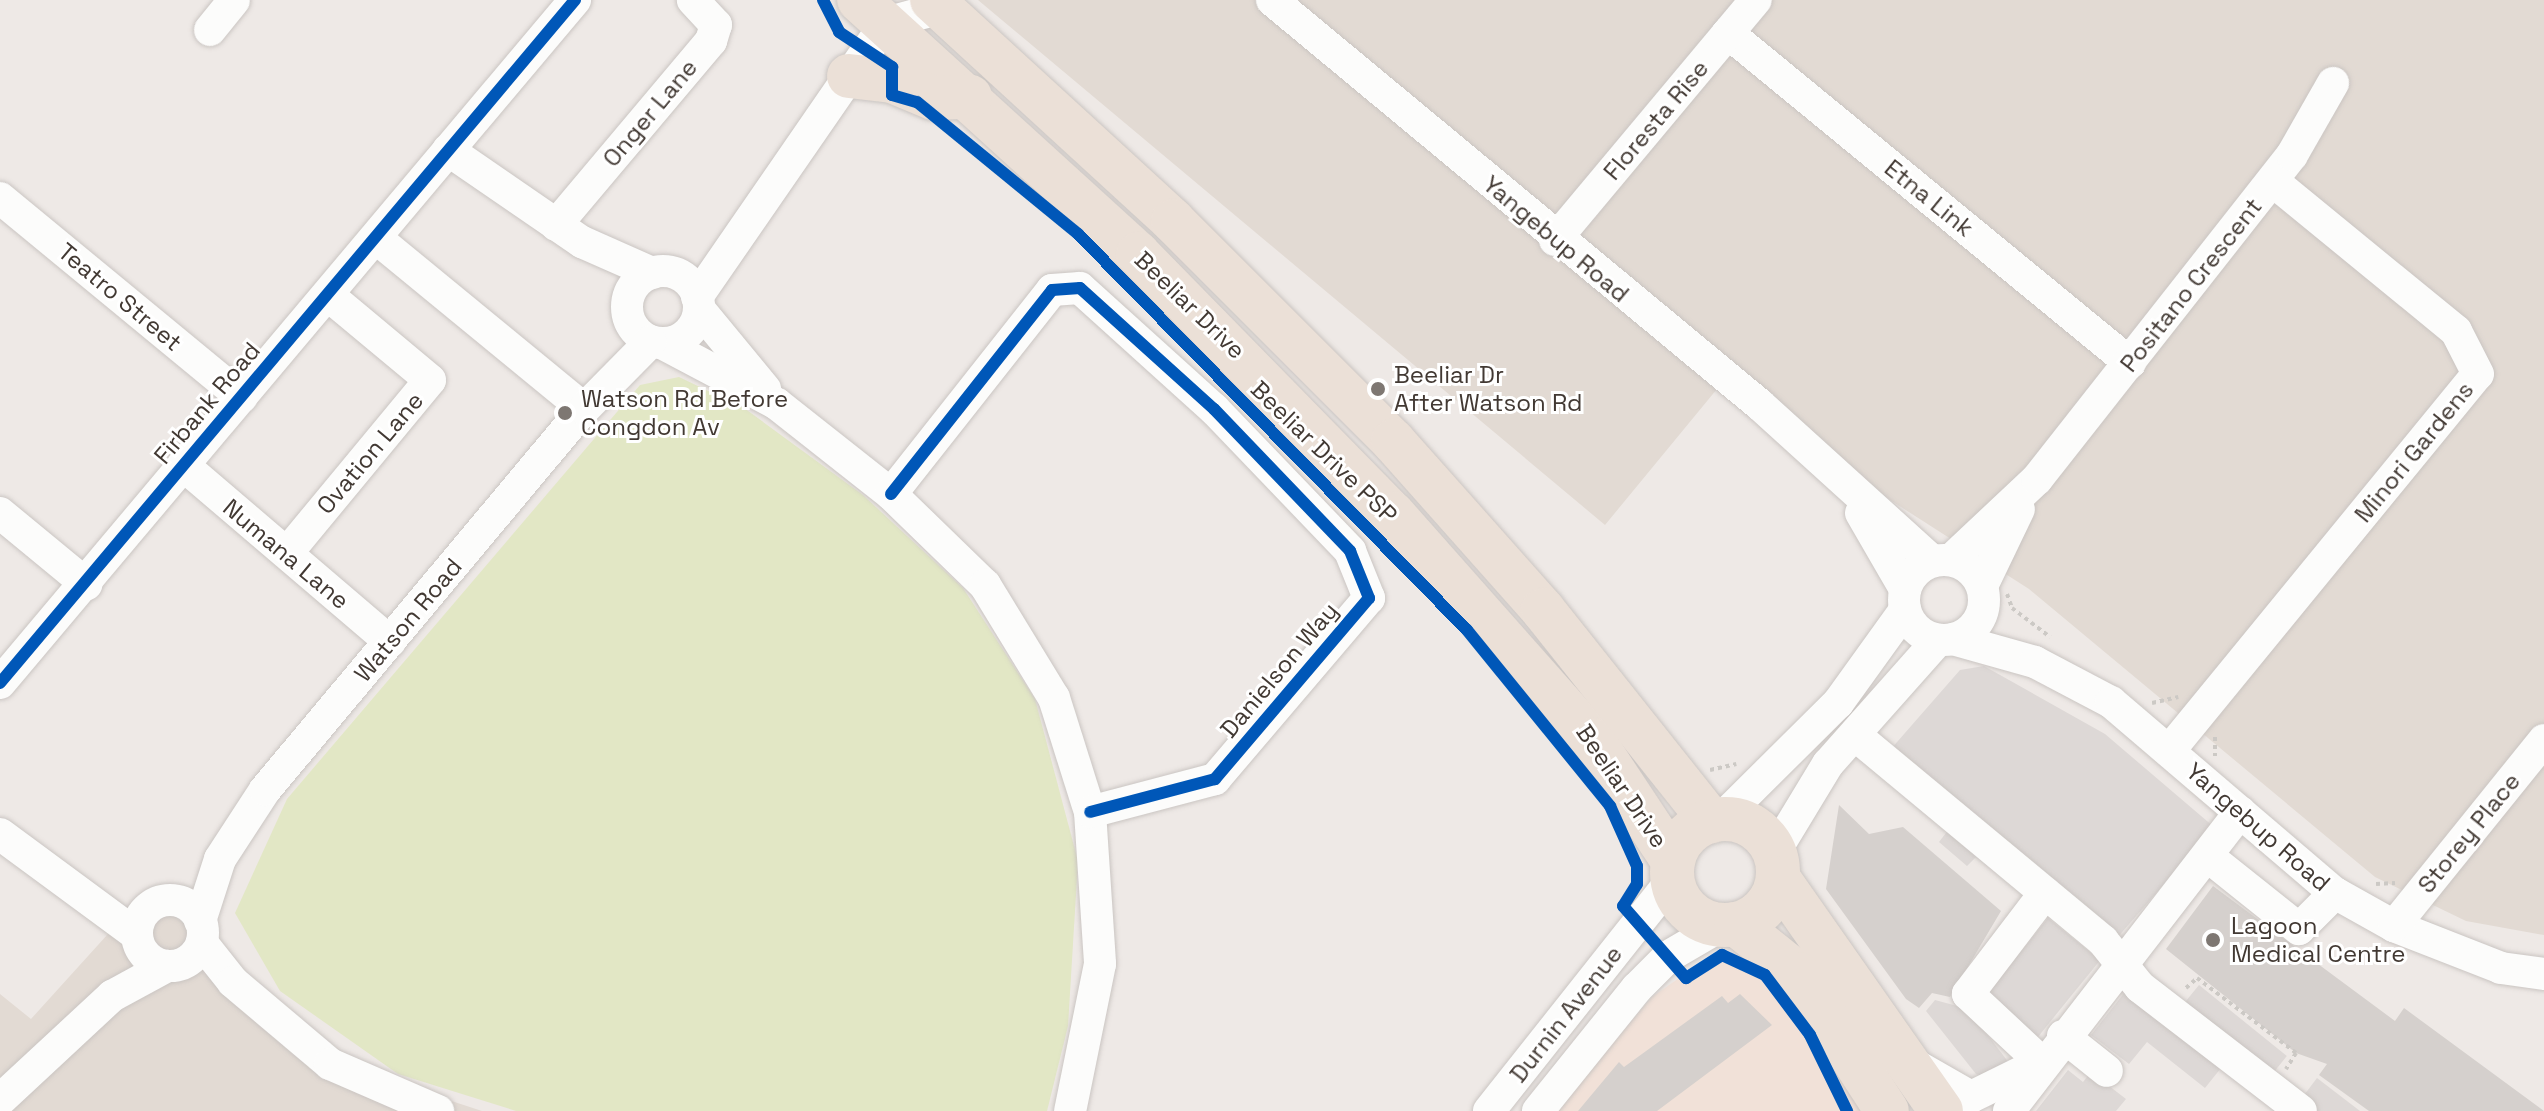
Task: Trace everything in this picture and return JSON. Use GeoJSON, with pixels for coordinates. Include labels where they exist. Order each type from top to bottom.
{"type":"FeatureCollection","features":[{"type":"Feature","properties":{"kind":"highway","name":"Beeliar Drive"},"geometry":{"type":"LineString","coordinates":[[937,4],[1163,211],[1393,441],[1543,610],[1716,820]]}},
{"type":"Feature","properties":{"kind":"highway","name":"Beeliar Drive"},"geometry":{"type":"LineString","coordinates":[[877,8],[1232,345],[1475,602],[1610,761],[1672,870]]}},
{"type":"Feature","properties":{"kind":"highway"},"geometry":{"type":"LineString","coordinates":[[849,76],[892,81],[933,98],[970,97]]}},
{"type":"Feature","properties":{"kind":"highway"},"geometry":{"type":"LineString","coordinates":[[1887,1111],[1798,974],[1729,925],[1688,911],[1672,870],[1686,835],[1716,820],[1753,827],[1901,1056],[1941,1111]]}},
{"type":"Feature","properties":{"kind":"highway"},"geometry":{"type":"LineString","coordinates":[[1729,925],[1760,912],[1776,866]]}},
{"type":"Feature","properties":{"kind":"street"},"geometry":{"type":"LineString","coordinates":[[210,30],[234,0]]}},
{"type":"Feature","properties":{"kind":"street","name":"Firbank Road"},"geometry":{"type":"LineString","coordinates":[[0,683],[575,0]]}},
{"type":"Feature","properties":{"kind":"street","name":"Onger Lane"},"geometry":{"type":"LineString","coordinates":[[569,234],[711,41],[716,25],[693,0]]}},
{"type":"Feature","properties":{"kind":"street","name":"Yangebup Road"},"geometry":{"type":"LineString","coordinates":[[1272,0],[1555,240],[1942,560]]}},
{"type":"Feature","properties":{"kind":"street","name":"Floresta Rise"},"geometry":{"type":"LineString","coordinates":[[1555,240],[1756,0]]}},
{"type":"Feature","properties":{"kind":"street"},"geometry":{"type":"LineString","coordinates":[[657,342],[684,337],[698,303],[746,219],[849,76],[877,8],[937,4]]}},
{"type":"Feature","properties":{"kind":"street","name":"Etna Link"},"geometry":{"type":"LineString","coordinates":[[1728,33],[2130,363]]}},
{"type":"Feature","properties":{"kind":"street","name":"Positano Crescent"},"geometry":{"type":"LineString","coordinates":[[1942,560],[2037,479],[2273,181],[2333,83]]}},
{"type":"Feature","properties":{"kind":"street"},"geometry":{"type":"LineString","coordinates":[[448,150],[569,234],[614,278],[628,312],[657,342],[777,404],[891,494],[985,585],[1054,698],[1090,812],[1100,964],[1070,1111]]}},
{"type":"Feature","properties":{"kind":"street","name":"Minori Gardens"},"geometry":{"type":"LineString","coordinates":[[2169,751],[2478,374],[2456,331],[2273,181]]}},
{"type":"Feature","properties":{"kind":"street","name":"Teatro Street"},"geometry":{"type":"LineString","coordinates":[[0,198],[241,397]]}},
{"type":"Feature","properties":{"kind":"street"},"geometry":{"type":"LineString","coordinates":[[628,312],[634,286],[664,273],[746,219]]}},
{"type":"Feature","properties":{"kind":"street"},"geometry":{"type":"LineString","coordinates":[[569,234],[664,273],[698,303],[777,404]]}},
{"type":"Feature","properties":{"kind":"street"},"geometry":{"type":"LineString","coordinates":[[376,238],[594,398]]}},
{"type":"Feature","properties":{"kind":"street","name":"Danielson Way"},"geometry":{"type":"LineString","coordinates":[[891,494],[1052,290],[1080,288],[1214,409],[1350,551],[1369,598],[1215,779],[1090,812]]}},
{"type":"Feature","properties":{"kind":"street","name":"Ovation Lane"},"geometry":{"type":"LineString","coordinates":[[287,553],[430,380],[328,295]]}},
{"type":"Feature","properties":{"kind":"street","name":"Watson Road"},"geometry":{"type":"LineString","coordinates":[[594,398],[628,312]]}},
{"type":"Feature","properties":{"kind":"street","name":"Watson Road"},"geometry":{"type":"LineString","coordinates":[[187,948],[220,859],[265,790],[594,398],[657,342]]}},
{"type":"Feature","properties":{"kind":"street","name":"Numana Lane"},"geometry":{"type":"LineString","coordinates":[[183,465],[390,642]]}},
{"type":"Feature","properties":{"kind":"street","name":"Yangebup Road"},"geometry":{"type":"LineString","coordinates":[[1840,476],[1905,600]]}},
{"type":"Feature","properties":{"kind":"street","name":"Positano Crescent"},"geometry":{"type":"LineString","coordinates":[[1984,592],[2037,479]]}},
{"type":"Feature","properties":{"kind":"street"},"geometry":{"type":"LineString","coordinates":[[0,513],[86,584]]}},
{"type":"Feature","properties":{"kind":"street"},"geometry":{"type":"LineString","coordinates":[[1716,820],[1838,703],[1905,600],[1942,560],[1984,592],[1978,622],[1946,639],[1814,783],[1776,866]]}},
{"type":"Feature","properties":{"kind":"street","name":"Yangebup Road"},"geometry":{"type":"LineString","coordinates":[[1984,592],[2035,662]]}},
{"type":"Feature","properties":{"kind":"street"},"geometry":{"type":"LineString","coordinates":[[1905,600],[1917,630],[1946,639]]}},
{"type":"Feature","properties":{"kind":"street","name":"Yangebup Road"},"geometry":{"type":"LineString","coordinates":[[1946,639],[2035,662],[2111,702],[2335,893],[2394,926],[2501,968],[2544,974]]}},
{"type":"Feature","properties":{"kind":"street"},"geometry":{"type":"LineString","coordinates":[[1855,735],[2124,962],[2140,987],[2301,1111]]}},
{"type":"Feature","properties":{"kind":"street","name":"Storey Place"},"geometry":{"type":"LineString","coordinates":[[2394,926],[2544,740]]}},
{"type":"Feature","properties":{"kind":"street"},"geometry":{"type":"LineString","coordinates":[[2009,1111],[2041,1062],[2210,858],[2240,812]]}},
{"type":"Feature","properties":{"kind":"street"},"geometry":{"type":"LineString","coordinates":[[0,834],[69,879],[138,941],[187,948],[233,982],[330,1064],[438,1111]]}},
{"type":"Feature","properties":{"kind":"street"},"geometry":{"type":"LineString","coordinates":[[2210,858],[2299,929],[2335,893]]}},
{"type":"Feature","properties":{"kind":"street","name":"Watson Road"},"geometry":{"type":"LineString","coordinates":[[163,902],[220,859]]}},
{"type":"Feature","properties":{"kind":"street","name":"Durnin Avenue"},"geometry":{"type":"LineString","coordinates":[[1489,1111],[1672,870]]}},
{"type":"Feature","properties":{"kind":"street"},"geometry":{"type":"LineString","coordinates":[[69,879],[190,906],[187,948]]}},
{"type":"Feature","properties":{"kind":"street"},"geometry":{"type":"LineString","coordinates":[[2041,1062],[1968,994],[2045,893]]}},
{"type":"Feature","properties":{"kind":"street"},"geometry":{"type":"LineString","coordinates":[[112,996],[138,941],[163,902]]}},
{"type":"Feature","properties":{"kind":"street","name":"Durnin Avenue"},"geometry":{"type":"LineString","coordinates":[[1538,1111],[1637,988],[1669,956],[1729,925]]}},
{"type":"Feature","properties":{"kind":"street"},"geometry":{"type":"LineString","coordinates":[[0,1100],[112,996],[187,948]]}},
{"type":"Feature","properties":{"kind":"street"},"geometry":{"type":"LineString","coordinates":[[2063,1036],[2107,1071]]}},
{"type":"Feature","properties":{"kind":"street"},"geometry":{"type":"LineString","coordinates":[[1901,1056],[1971,1097],[2041,1062]]}},
{"type":"Feature","properties":{"kind":"path"},"geometry":{"type":"LineString","coordinates":[[2178,982],[2188,989],[2197,978],[2296,1053]]}},
{"type":"Feature","properties":{"kind":"shaded area"},"geometry":{"type":"Polygon","coordinates":[[[978,0],[2544,0],[2544,935],[2466,921],[2375,877],[2029,589],[1717,389],[1605,525],[978,0]]]}},
{"type":"Feature","properties":{"kind":"shaded area"},"geometry":{"type":"Polygon","coordinates":[[[1984,666],[2105,734],[2214,827],[2102,955],[1976,857],[1967,866],[1939,842],[1949,829],[1877,765],[1960,670],[1984,666]]]}},
{"type":"Feature","properties":{"kind":"shaded area"},"geometry":{"type":"Polygon","coordinates":[[[146,892],[360,1071],[482,1111],[0,1111],[0,994],[31,1019],[146,892]]]}},
{"type":"Feature","properties":{"kind":"shaded area"},"geometry":{"type":"Polygon","coordinates":[[[2048,918],[2100,960],[2035,1040],[1983,998],[2048,918]]]}},
{"type":"Feature","properties":{"kind":"shaded area"},"geometry":{"type":"Polygon","coordinates":[[[1712,955],[1763,968],[1785,989],[1861,1111],[1554,1111],[1652,997],[1712,955]]]}},
{"type":"Feature","properties":{"kind":"shaded area"},"geometry":{"type":"Polygon","coordinates":[[[2199,985],[2287,1056],[2261,1088],[2173,1017],[2199,985]]]}},
{"type":"Feature","properties":{"kind":"shaded area"},"geometry":{"type":"Polygon","coordinates":[[[2125,992],[2221,1068],[2205,1088],[2147,1042],[2129,1064],[2091,1035],[2125,992]]]}},
{"type":"Feature","properties":{"kind":"shaded area"},"geometry":{"type":"Polygon","coordinates":[[[1935,1000],[1968,1009],[2009,1063],[1989,1078],[1976,1074],[1926,1011],[1935,1000]]]}},
{"type":"Feature","properties":{"kind":"shaded area"},"geometry":{"type":"Polygon","coordinates":[[[2068,1070],[2083,1082],[2091,1072],[2126,1099],[2116,1111],[2036,1111],[2068,1070]]]}},
{"type":"Feature","properties":{"kind":"shaded area"},"geometry":{"type":"Polygon","coordinates":[[[2317,1078],[2360,1111],[2292,1111],[2317,1078]]]}},
{"type":"Feature","properties":{"kind":"green space"},"geometry":{"type":"Polygon","coordinates":[[[679,377],[744,408],[863,495],[963,588],[1035,699],[1078,861],[1068,1026],[1047,1111],[516,1111],[398,1074],[280,991],[235,913],[287,799],[640,385],[679,377]]]}},
{"type":"Feature","properties":{"kind":"building"},"geometry":{"type":"Polygon","coordinates":[[[1839,805],[1869,834],[1903,827],[2001,911],[1950,997],[1932,993],[1919,1008],[1906,999],[1826,889],[1839,805]]]}},
{"type":"Feature","properties":{"kind":"building"},"geometry":{"type":"Polygon","coordinates":[[[2213,886],[2395,1021],[2404,1008],[2544,1111],[2369,1111],[2319,1075],[2327,1064],[2296,1053],[2166,949],[2213,886]]]}},
{"type":"Feature","properties":{"kind":"building"},"geometry":{"type":"Polygon","coordinates":[[[1740,994],[1772,1025],[1657,1111],[1578,1111],[1619,1062],[1624,1067],[1722,996],[1728,1003],[1740,994]]]}},
{"type":"Feature","properties":{"kind":"cycle path"},"geometry":{"type":"LineString","coordinates":[[0,683],[575,0]]}},
{"type":"Feature","properties":{"kind":"cycle path","name":"Beeliar Drive PSP"},"geometry":{"type":"LineString","coordinates":[[823,0],[839,32],[892,67],[892,95],[917,102],[1078,234],[1467,630],[1610,806],[1637,866],[1637,884],[1623,906],[1686,978],[1722,955],[1765,975],[1810,1035],[1847,1111]]}},
{"type":"Feature","properties":{"kind":"cycle path"},"geometry":{"type":"LineString","coordinates":[[891,494],[1052,290],[1080,288],[1214,409],[1350,551],[1369,598],[1215,779],[1090,812]]}},
{"type":"Feature","properties":{"kind":"place","name":"Beeliar Dr After Watson Rd"},"geometry":{"type":"Point","coordinates":[1378,389]}},
{"type":"Feature","properties":{"kind":"place","name":"Watson Rd Before Congdon Av"},"geometry":{"type":"Point","coordinates":[565,413]}},
{"type":"Feature","properties":{"kind":"place","name":"Lagoon Medical Centre"},"geometry":{"type":"Point","coordinates":[2213,940]}}]}
